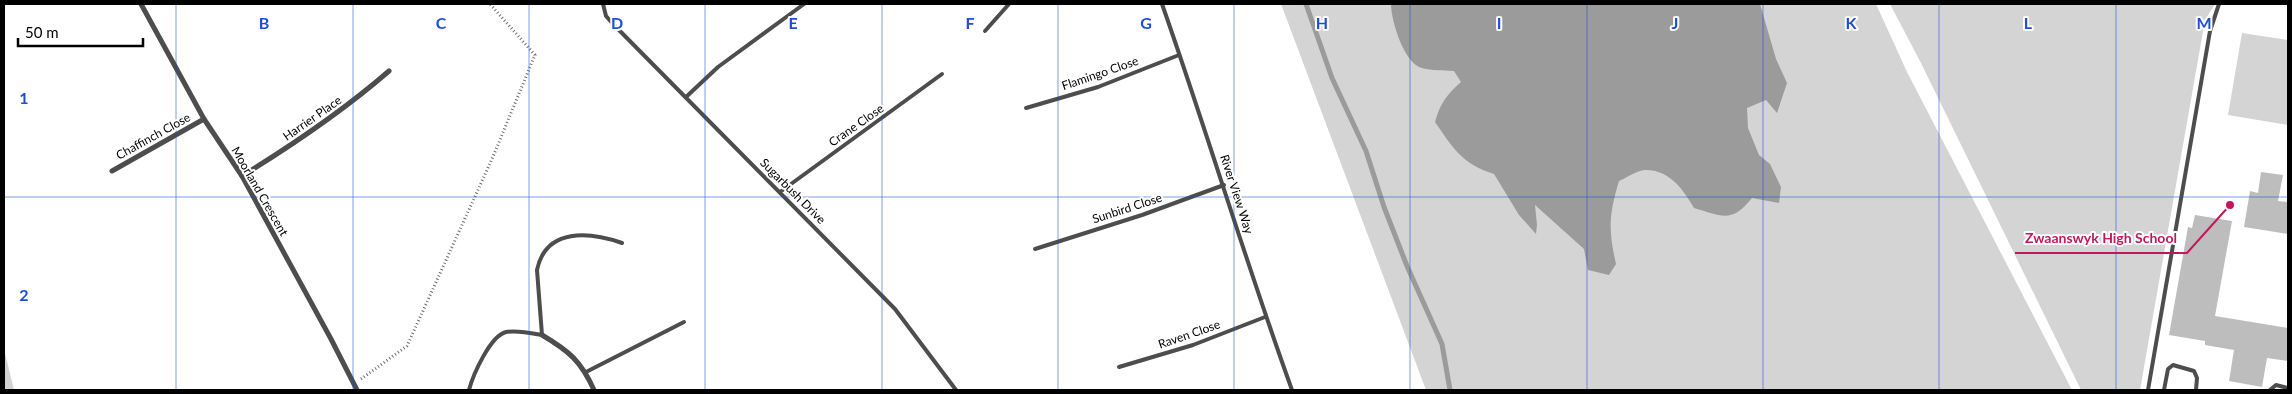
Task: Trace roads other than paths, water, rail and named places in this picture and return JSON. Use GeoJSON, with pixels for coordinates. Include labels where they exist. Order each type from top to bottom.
{"type":"FeatureCollection","features":[{"type":"Feature","properties":{"kind":"street","name":"Moorland Crescent"},"geometry":{"type":"LineString","coordinates":[[141,4],[204,119],[242,176],[357,390]]}},
{"type":"Feature","properties":{"kind":"street","name":"Harrier Place"},"geometry":{"type":"LineString","coordinates":[[242,176],[302,139],[389,71]]}},
{"type":"Feature","properties":{"kind":"street","name":"Chaffinch Close"},"geometry":{"type":"LineString","coordinates":[[112,171],[204,119]]}},
{"type":"Feature","properties":{"kind":"street"},"geometry":{"type":"LineString","coordinates":[[542,335],[563,347],[576,359],[586,372],[594,390]]}},
{"type":"Feature","properties":{"kind":"lane","name":"Sugarbush Drive"},"geometry":{"type":"LineString","coordinates":[[603,4],[606,16],[895,309],[956,390]]}},
{"type":"Feature","properties":{"kind":"lane"},"geometry":{"type":"LineString","coordinates":[[686,97],[718,67],[804,4]]}},
{"type":"Feature","properties":{"kind":"lane"},"geometry":{"type":"LineString","coordinates":[[985,31],[1009,4]]}},
{"type":"Feature","properties":{"kind":"lane","name":"River View Way"},"geometry":{"type":"LineString","coordinates":[[1162,4],[1224,185],[1265,317],[1292,390]]}},
{"type":"Feature","properties":{"kind":"lane"},"geometry":{"type":"LineString","coordinates":[[2148,390],[2210,32],[2219,4]]}},
{"type":"Feature","properties":{"kind":"lane","name":"Flamingo Close"},"geometry":{"type":"LineString","coordinates":[[1026,108],[1098,86],[1179,54]]}},
{"type":"Feature","properties":{"kind":"lane","name":"Crane Close"},"geometry":{"type":"LineString","coordinates":[[780,192],[942,74]]}},
{"type":"Feature","properties":{"kind":"lane","name":"Sunbird Close"},"geometry":{"type":"LineString","coordinates":[[1035,248],[1142,215],[1224,185]]}},
{"type":"Feature","properties":{"kind":"lane"},"geometry":{"type":"LineString","coordinates":[[469,390],[487,351],[502,334],[510,332],[542,335],[537,270],[549,248],[560,240],[581,234],[622,243]]}},
{"type":"Feature","properties":{"kind":"lane","name":"Raven Close"},"geometry":{"type":"LineString","coordinates":[[1119,367],[1193,345],[1265,317]]}},
{"type":"Feature","properties":{"kind":"lane"},"geometry":{"type":"LineString","coordinates":[[586,372],[684,322]]}},
{"type":"Feature","properties":{"kind":"lane"},"geometry":{"type":"LineString","coordinates":[[2164,390],[2168,369],[2172,365],[2194,371],[2197,378],[2196,390]]}},
{"type":"Feature","properties":{"kind":"lane"},"geometry":{"type":"LineString","coordinates":[[2270,390],[2276,385],[2288,388]]}},
{"type":"Feature","properties":{"kind":"waterway"},"geometry":{"type":"LineString","coordinates":[[1306,4],[1332,78],[1366,151],[1384,207],[1407,266],[1442,344],[1450,390]]}},
{"type":"Feature","properties":{"kind":"place","name":"Zwaanswyk High School"},"geometry":{"type":"Point","coordinates":[2230,205]}}]}
